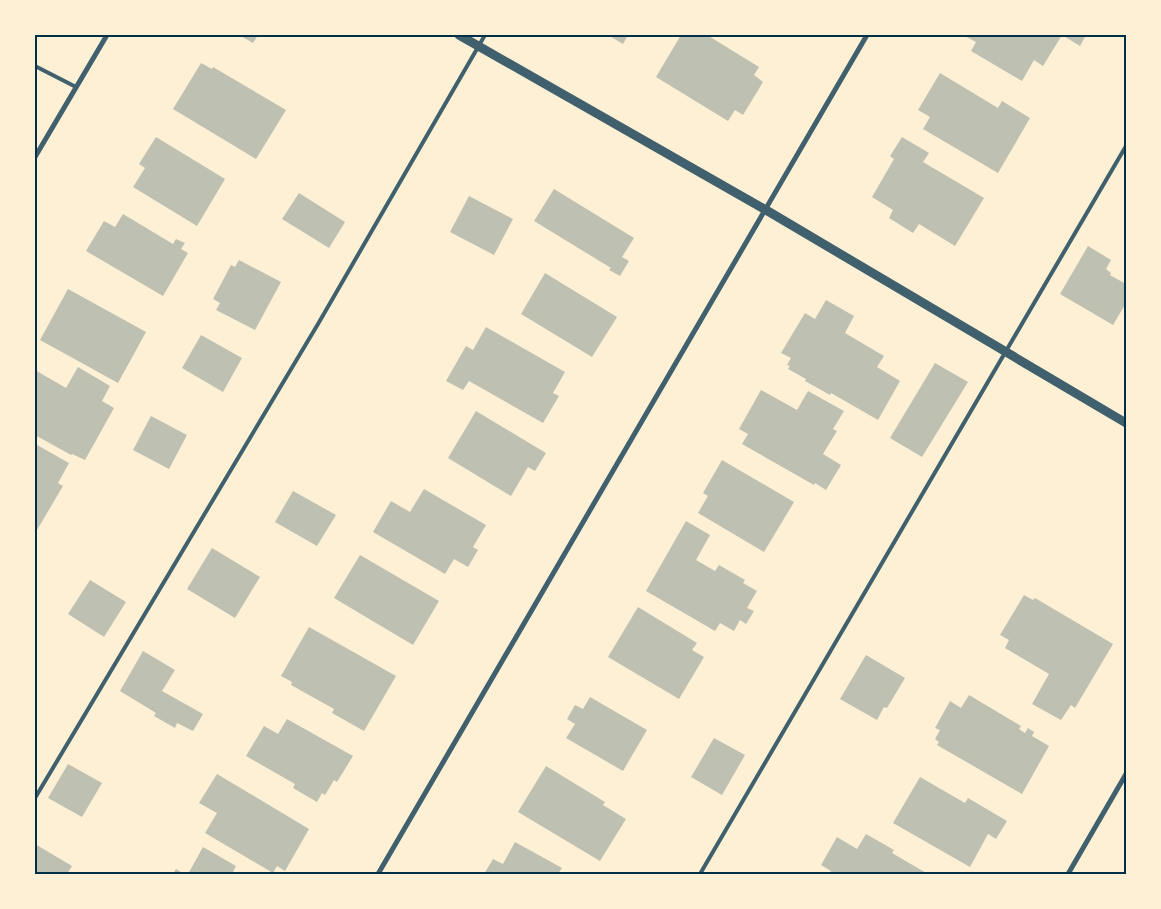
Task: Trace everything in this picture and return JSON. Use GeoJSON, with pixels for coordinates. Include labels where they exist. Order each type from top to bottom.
{"type":"FeatureCollection","features":[{"type":"Feature","properties":{"kind":"street"},"geometry":{"type":"LineString","coordinates":[[35,157],[107,35]]}},
{"type":"Feature","properties":{"kind":"street"},"geometry":{"type":"LineString","coordinates":[[459,35],[766,210],[1126,423]]}},
{"type":"Feature","properties":{"kind":"street"},"geometry":{"type":"LineString","coordinates":[[378,874],[867,35]]}},
{"type":"Feature","properties":{"kind":"street"},"geometry":{"type":"LineString","coordinates":[[1068,874],[1126,774]]}},
{"type":"Feature","properties":{"kind":"lane"},"geometry":{"type":"LineString","coordinates":[[35,798],[313,333],[485,35]]}},
{"type":"Feature","properties":{"kind":"lane"},"geometry":{"type":"LineString","coordinates":[[35,66],[76,87]]}},
{"type":"Feature","properties":{"kind":"lane"},"geometry":{"type":"LineString","coordinates":[[700,874],[1126,146]]}},
{"type":"Feature","properties":{"kind":"building"},"geometry":{"type":"Polygon","coordinates":[[[239,35],[258,35],[253,43],[239,35]]]}},
{"type":"Feature","properties":{"kind":"building"},"geometry":{"type":"Polygon","coordinates":[[[608,35],[628,35],[623,44],[608,35]]]}},
{"type":"Feature","properties":{"kind":"building"},"geometry":{"type":"Polygon","coordinates":[[[681,35],[707,35],[759,67],[754,75],[763,82],[743,115],[735,110],[728,121],[656,77],[681,35]]]}},
{"type":"Feature","properties":{"kind":"building"},"geometry":{"type":"Polygon","coordinates":[[[963,35],[1062,35],[1043,66],[1034,60],[1022,81],[971,51],[976,42],[963,35]]]}},
{"type":"Feature","properties":{"kind":"building"},"geometry":{"type":"Polygon","coordinates":[[[1062,35],[1086,35],[1080,46],[1062,35]]]}},
{"type":"Feature","properties":{"kind":"building"},"geometry":{"type":"Polygon","coordinates":[[[201,63],[212,69],[213,67],[286,110],[256,159],[173,109],[201,63]]]}},
{"type":"Feature","properties":{"kind":"building"},"geometry":{"type":"Polygon","coordinates":[[[940,73],[998,108],[1002,101],[1030,118],[998,173],[923,129],[930,117],[918,110],[940,73]]]}},
{"type":"Feature","properties":{"kind":"building"},"geometry":{"type":"Polygon","coordinates":[[[156,137],[225,179],[197,226],[133,187],[145,168],[139,164],[156,137]]]}},
{"type":"Feature","properties":{"kind":"building"},"geometry":{"type":"Polygon","coordinates":[[[902,137],[929,153],[923,162],[984,198],[955,246],[919,224],[913,233],[889,218],[893,210],[872,197],[894,159],[890,156],[902,137]]]}},
{"type":"Feature","properties":{"kind":"building"},"geometry":{"type":"Polygon","coordinates":[[[554,189],[634,238],[622,257],[629,261],[620,276],[609,270],[611,268],[534,221],[554,189]]]}},
{"type":"Feature","properties":{"kind":"building"},"geometry":{"type":"Polygon","coordinates":[[[299,193],[345,222],[329,248],[282,219],[299,193]]]}},
{"type":"Feature","properties":{"kind":"building"},"geometry":{"type":"Polygon","coordinates":[[[469,196],[513,219],[494,255],[450,232],[469,196]]]}},
{"type":"Feature","properties":{"kind":"building"},"geometry":{"type":"Polygon","coordinates":[[[123,214],[173,244],[176,239],[185,243],[181,249],[188,253],[163,296],[86,251],[104,221],[115,227],[123,214]]]}},
{"type":"Feature","properties":{"kind":"building"},"geometry":{"type":"Polygon","coordinates":[[[1088,246],[1111,260],[1106,269],[1111,273],[1110,275],[1126,284],[1126,303],[1113,325],[1060,294],[1088,246]]]}},
{"type":"Feature","properties":{"kind":"building"},"geometry":{"type":"Polygon","coordinates":[[[239,260],[281,282],[255,330],[216,310],[220,303],[213,299],[231,265],[235,267],[239,260]]]}},
{"type":"Feature","properties":{"kind":"building"},"geometry":{"type":"Polygon","coordinates":[[[545,273],[617,317],[592,357],[521,314],[545,273]]]}},
{"type":"Feature","properties":{"kind":"building"},"geometry":{"type":"Polygon","coordinates":[[[68,289],[146,332],[118,383],[40,340],[68,289]]]}},
{"type":"Feature","properties":{"kind":"building"},"geometry":{"type":"Polygon","coordinates":[[[826,300],[854,316],[845,333],[884,356],[877,367],[900,381],[878,420],[831,393],[830,395],[805,381],[806,379],[788,369],[790,366],[787,365],[791,358],[781,353],[805,313],[815,319],[826,300]]]}},
{"type":"Feature","properties":{"kind":"building"},"geometry":{"type":"Polygon","coordinates":[[[486,327],[565,372],[553,393],[559,396],[543,423],[469,381],[463,390],[446,381],[466,346],[473,350],[486,327]]]}},
{"type":"Feature","properties":{"kind":"building"},"geometry":{"type":"Polygon","coordinates":[[[201,335],[242,358],[223,392],[182,368],[201,335]]]}},
{"type":"Feature","properties":{"kind":"building"},"geometry":{"type":"Polygon","coordinates":[[[935,363],[968,382],[922,457],[890,438],[935,363]]]}},
{"type":"Feature","properties":{"kind":"building"},"geometry":{"type":"Polygon","coordinates":[[[78,367],[110,386],[102,401],[114,408],[85,460],[71,455],[35,435],[35,370],[66,388],[78,367]]]}},
{"type":"Feature","properties":{"kind":"building"},"geometry":{"type":"Polygon","coordinates":[[[761,390],[797,410],[808,391],[844,411],[833,429],[837,431],[823,454],[841,465],[826,490],[742,444],[748,434],[739,429],[761,390]]]}},
{"type":"Feature","properties":{"kind":"building"},"geometry":{"type":"Polygon","coordinates":[[[476,411],[546,453],[535,471],[528,467],[511,496],[448,458],[476,411]]]}},
{"type":"Feature","properties":{"kind":"building"},"geometry":{"type":"Polygon","coordinates":[[[151,416],[187,435],[169,469],[133,450],[151,416]]]}},
{"type":"Feature","properties":{"kind":"building"},"geometry":{"type":"Polygon","coordinates":[[[37,445],[69,463],[58,483],[63,486],[37,530],[35,529],[35,448],[37,445]]]}},
{"type":"Feature","properties":{"kind":"building"},"geometry":{"type":"Polygon","coordinates":[[[722,460],[794,502],[764,552],[698,513],[708,496],[703,493],[722,460]]]}},
{"type":"Feature","properties":{"kind":"building"},"geometry":{"type":"Polygon","coordinates":[[[424,489],[486,525],[473,547],[478,550],[468,567],[454,559],[445,574],[373,532],[391,501],[410,512],[424,489]]]}},
{"type":"Feature","properties":{"kind":"building"},"geometry":{"type":"Polygon","coordinates":[[[293,491],[336,515],[317,546],[275,522],[293,491]]]}},
{"type":"Feature","properties":{"kind":"building"},"geometry":{"type":"Polygon","coordinates":[[[686,521],[710,535],[696,560],[715,571],[719,565],[745,580],[743,583],[757,591],[747,608],[754,611],[746,624],[740,620],[734,631],[720,623],[715,631],[646,591],[686,521]]]}},
{"type":"Feature","properties":{"kind":"building"},"geometry":{"type":"Polygon","coordinates":[[[212,548],[260,577],[235,618],[187,589],[212,548]]]}},
{"type":"Feature","properties":{"kind":"building"},"geometry":{"type":"Polygon","coordinates":[[[360,555],[439,601],[413,645],[334,598],[360,555]]]}},
{"type":"Feature","properties":{"kind":"building"},"geometry":{"type":"Polygon","coordinates":[[[90,580],[126,602],[104,637],[68,614],[90,580]]]}},
{"type":"Feature","properties":{"kind":"building"},"geometry":{"type":"Polygon","coordinates":[[[1024,595],[1033,600],[1035,598],[1113,644],[1075,708],[1071,705],[1061,720],[1032,704],[1049,674],[1005,648],[1009,640],[1000,635],[1024,595]]]}},
{"type":"Feature","properties":{"kind":"building"},"geometry":{"type":"Polygon","coordinates":[[[638,607],[697,643],[692,650],[704,657],[679,699],[608,657],[638,607]]]}},
{"type":"Feature","properties":{"kind":"building"},"geometry":{"type":"Polygon","coordinates":[[[309,627],[396,676],[364,731],[332,713],[334,709],[291,685],[292,682],[281,676],[309,627]]]}},
{"type":"Feature","properties":{"kind":"building"},"geometry":{"type":"Polygon","coordinates":[[[143,651],[175,670],[162,691],[203,714],[193,731],[177,723],[175,728],[154,716],[156,713],[120,691],[143,651]]]}},
{"type":"Feature","properties":{"kind":"building"},"geometry":{"type":"Polygon","coordinates":[[[866,655],[905,678],[887,708],[884,707],[877,720],[840,699],[866,655]]]}},
{"type":"Feature","properties":{"kind":"building"},"geometry":{"type":"Polygon","coordinates":[[[969,695],[1021,726],[1019,729],[1025,733],[1028,728],[1034,732],[1032,736],[1049,746],[1022,794],[937,745],[939,742],[935,739],[940,730],[935,728],[950,701],[961,708],[969,695]]]}},
{"type":"Feature","properties":{"kind":"building"},"geometry":{"type":"Polygon","coordinates":[[[590,697],[647,730],[623,771],[566,738],[575,724],[567,719],[575,705],[583,709],[590,697]]]}},
{"type":"Feature","properties":{"kind":"building"},"geometry":{"type":"Polygon","coordinates":[[[287,719],[353,756],[337,782],[334,780],[325,795],[322,793],[317,802],[293,788],[295,784],[246,756],[264,726],[278,734],[287,719]]]}},
{"type":"Feature","properties":{"kind":"building"},"geometry":{"type":"Polygon","coordinates":[[[714,738],[745,755],[722,795],[691,777],[714,738]]]}},
{"type":"Feature","properties":{"kind":"building"},"geometry":{"type":"Polygon","coordinates":[[[68,764],[102,783],[82,817],[48,798],[68,764]]]}},
{"type":"Feature","properties":{"kind":"building"},"geometry":{"type":"Polygon","coordinates":[[[546,766],[605,802],[603,805],[626,819],[600,861],[518,812],[546,766]]]}},
{"type":"Feature","properties":{"kind":"building"},"geometry":{"type":"Polygon","coordinates":[[[217,774],[309,829],[285,871],[277,866],[273,873],[205,833],[217,813],[199,803],[217,774]]]}},
{"type":"Feature","properties":{"kind":"building"},"geometry":{"type":"Polygon","coordinates":[[[920,777],[965,803],[968,798],[1007,821],[996,839],[988,834],[970,867],[893,823],[920,777]]]}},
{"type":"Feature","properties":{"kind":"building"},"geometry":{"type":"Polygon","coordinates":[[[866,834],[894,850],[892,853],[928,874],[829,874],[831,871],[821,865],[837,837],[857,849],[866,834]]]}},
{"type":"Feature","properties":{"kind":"building"},"geometry":{"type":"Polygon","coordinates":[[[515,842],[562,868],[558,874],[484,874],[493,859],[503,864],[515,842]]]}},
{"type":"Feature","properties":{"kind":"building"},"geometry":{"type":"Polygon","coordinates":[[[35,844],[72,866],[67,874],[35,874],[35,844]]]}},
{"type":"Feature","properties":{"kind":"building"},"geometry":{"type":"Polygon","coordinates":[[[203,847],[236,866],[232,874],[188,874],[203,847]]]}},
{"type":"Feature","properties":{"kind":"building"},"geometry":{"type":"Polygon","coordinates":[[[176,869],[184,874],[173,874],[176,869]]]}}]}
